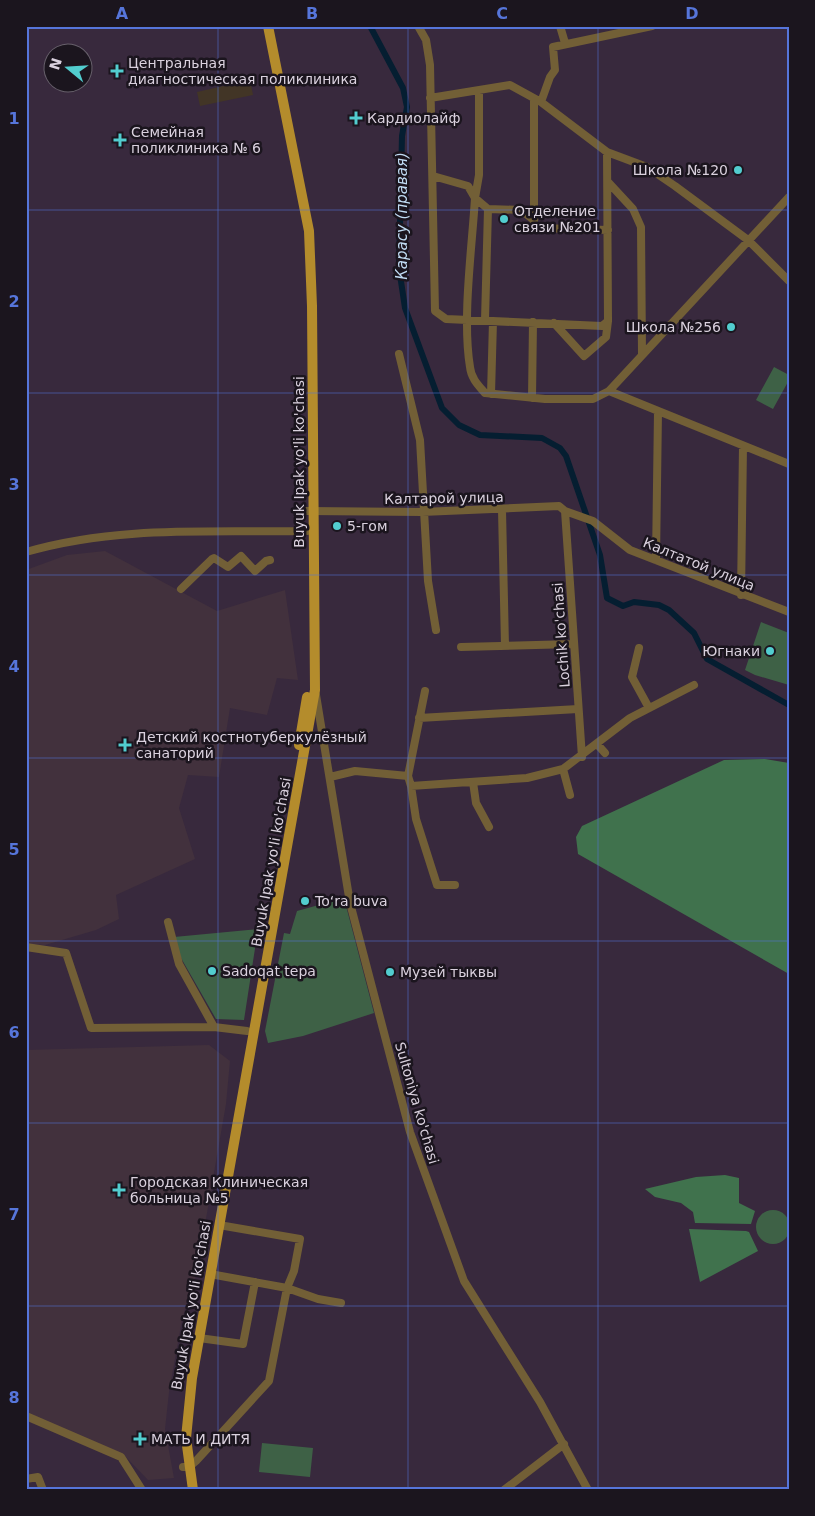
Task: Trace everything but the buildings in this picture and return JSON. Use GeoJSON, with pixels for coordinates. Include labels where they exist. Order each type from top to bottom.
{"type":"FeatureCollection","features":[{"type":"Feature","properties":{"kind":"main road","name":"Buyuk Ipak yo'li ko'chasi"},"geometry":{"type":"LineString","coordinates":[[261,26],[302,232],[306,307],[310,510]]}},
{"type":"Feature","properties":{"kind":"main road","name":"Buyuk Ipak yo'li ko'chasi"},"geometry":{"type":"LineString","coordinates":[[187,1490],[187,1418],[199,1338],[307,702],[312,306],[309,231],[268,26]]}},
{"type":"Feature","properties":{"kind":"main road","name":"Buyuk Ipak yo'li ko'chasi"},"geometry":{"type":"LineString","coordinates":[[193,1490],[186,1467],[181,1428],[185,1384],[315,690],[310,531]]}},
{"type":"Feature","properties":{"kind":"street"},"geometry":{"type":"LineString","coordinates":[[418,26],[426,40],[430,65],[430,150],[433,176],[435,310],[446,320],[468,319],[602,326],[608,321]]}},
{"type":"Feature","properties":{"kind":"street"},"geometry":{"type":"LineString","coordinates":[[560,26],[565,44]]}},
{"type":"Feature","properties":{"kind":"street"},"geometry":{"type":"LineString","coordinates":[[608,230],[535,228],[538,100],[555,70],[552,48],[652,26]]}},
{"type":"Feature","properties":{"kind":"street"},"geometry":{"type":"LineString","coordinates":[[430,98],[479,92],[510,85],[538,100],[607,152],[647,167],[748,240],[789,281]]}},
{"type":"Feature","properties":{"kind":"street"},"geometry":{"type":"LineString","coordinates":[[479,92],[479,175],[475,198],[468,319],[470,368],[474,381],[485,393],[532,398],[593,399],[609,390],[789,197]]}},
{"type":"Feature","properties":{"kind":"street"},"geometry":{"type":"LineString","coordinates":[[554,323],[584,356],[606,336],[608,321],[607,152]]}},
{"type":"Feature","properties":{"kind":"street"},"geometry":{"type":"LineString","coordinates":[[433,176],[468,186],[475,198],[488,209],[521,210],[534,220]]}},
{"type":"Feature","properties":{"kind":"street"},"geometry":{"type":"LineString","coordinates":[[608,182],[633,209],[641,226],[642,354]]}},
{"type":"Feature","properties":{"kind":"street"},"geometry":{"type":"LineString","coordinates":[[488,209],[491,394]]}},
{"type":"Feature","properties":{"kind":"street"},"geometry":{"type":"LineString","coordinates":[[532,398],[533,322]]}},
{"type":"Feature","properties":{"kind":"street"},"geometry":{"type":"LineString","coordinates":[[399,354],[420,440],[422,512],[428,581],[436,630]]}},
{"type":"Feature","properties":{"kind":"street"},"geometry":{"type":"LineString","coordinates":[[609,390],[789,464]]}},
{"type":"Feature","properties":{"kind":"street"},"geometry":{"type":"LineString","coordinates":[[656,560],[658,411]]}},
{"type":"Feature","properties":{"kind":"street"},"geometry":{"type":"LineString","coordinates":[[741,595],[743,446]]}},
{"type":"Feature","properties":{"kind":"street","name":"Калтарой улица"},"geometry":{"type":"LineString","coordinates":[[310,510],[422,512],[502,510],[559,506],[565,511],[579,515]]}},
{"type":"Feature","properties":{"kind":"street"},"geometry":{"type":"LineString","coordinates":[[502,510],[505,646]]}},
{"type":"Feature","properties":{"kind":"street","name":"Lochik ko'chasi"},"geometry":{"type":"LineString","coordinates":[[565,511],[582,757]]}},
{"type":"Feature","properties":{"kind":"street","name":"Калтатой улица"},"geometry":{"type":"LineString","coordinates":[[579,515],[593,521],[630,550],[741,595],[789,612]]}},
{"type":"Feature","properties":{"kind":"street"},"geometry":{"type":"LineString","coordinates":[[26,552],[66,542],[143,532],[310,531]]}},
{"type":"Feature","properties":{"kind":"street"},"geometry":{"type":"LineString","coordinates":[[181,588],[214,558],[228,566],[241,556],[255,571],[266,561],[270,560]]}},
{"type":"Feature","properties":{"kind":"street"},"geometry":{"type":"LineString","coordinates":[[461,647],[574,644]]}},
{"type":"Feature","properties":{"kind":"street"},"geometry":{"type":"LineString","coordinates":[[640,648],[632,677],[649,708]]}},
{"type":"Feature","properties":{"kind":"street"},"geometry":{"type":"LineString","coordinates":[[411,786],[526,778],[563,769],[582,757],[630,718],[694,685]]}},
{"type":"Feature","properties":{"kind":"street","name":"Sultoniya ko'chasi"},"geometry":{"type":"LineString","coordinates":[[315,690],[350,903],[408,1126],[438,1212],[468,1289],[564,1444],[588,1490]]}},
{"type":"Feature","properties":{"kind":"street"},"geometry":{"type":"LineString","coordinates":[[424,691],[408,776],[416,819],[437,885],[454,885]]}},
{"type":"Feature","properties":{"kind":"street"},"geometry":{"type":"LineString","coordinates":[[420,718],[578,709]]}},
{"type":"Feature","properties":{"kind":"street"},"geometry":{"type":"LineString","coordinates":[[597,744],[605,753]]}},
{"type":"Feature","properties":{"kind":"street"},"geometry":{"type":"LineString","coordinates":[[563,769],[570,795]]}},
{"type":"Feature","properties":{"kind":"street"},"geometry":{"type":"LineString","coordinates":[[330,777],[355,771],[408,776]]}},
{"type":"Feature","properties":{"kind":"street"},"geometry":{"type":"LineString","coordinates":[[473,782],[476,803],[489,827]]}},
{"type":"Feature","properties":{"kind":"street"},"geometry":{"type":"LineString","coordinates":[[168,922],[179,964],[214,1027]]}},
{"type":"Feature","properties":{"kind":"street"},"geometry":{"type":"LineString","coordinates":[[26,947],[66,953],[91,1028],[214,1027],[250,1031]]}},
{"type":"Feature","properties":{"kind":"street"},"geometry":{"type":"LineString","coordinates":[[186,1467],[210,1447],[269,1381],[287,1288],[294,1271],[300,1239],[219,1225]]}},
{"type":"Feature","properties":{"kind":"street"},"geometry":{"type":"LineString","coordinates":[[210,1274],[287,1288],[318,1299],[341,1303]]}},
{"type":"Feature","properties":{"kind":"street"},"geometry":{"type":"LineString","coordinates":[[199,1338],[243,1344],[255,1282]]}},
{"type":"Feature","properties":{"kind":"street"},"geometry":{"type":"LineString","coordinates":[[26,1416],[121,1457],[142,1490]]}},
{"type":"Feature","properties":{"kind":"street"},"geometry":{"type":"LineString","coordinates":[[504,1490],[564,1444]]}},
{"type":"Feature","properties":{"kind":"street"},"geometry":{"type":"LineString","coordinates":[[26,1479],[38,1477],[43,1490]]}},
{"type":"Feature","properties":{"kind":"shaded area"},"geometry":{"type":"Polygon","coordinates":[[[250,80],[253,95],[200,106],[197,92],[250,80]]]}},
{"type":"Feature","properties":{"kind":"shaded area","name":"Детский костнотуберкулёзный санаторий"},"geometry":{"type":"Polygon","coordinates":[[[105,551],[217,611],[285,590],[298,680],[277,678],[267,715],[230,708],[219,777],[188,775],[179,808],[195,859],[116,895],[119,919],[96,930],[45,945],[26,944],[26,570],[67,555],[105,551]]]}},
{"type":"Feature","properties":{"kind":"shaded area","name":"Городская Клиническая больница №5"},"geometry":{"type":"Polygon","coordinates":[[[209,1045],[230,1061],[226,1104],[196,1276],[182,1320],[169,1392],[165,1429],[174,1478],[148,1480],[125,1456],[26,1416],[26,1050],[209,1045]]]}},
{"type":"Feature","properties":{"kind":"green space"},"geometry":{"type":"Polygon","coordinates":[[[774,367],[789,375],[789,380],[773,409],[756,400],[774,367]]]}},
{"type":"Feature","properties":{"kind":"green space","name":"Югнаки"},"geometry":{"type":"Polygon","coordinates":[[[761,622],[789,633],[789,685],[755,675],[745,670],[761,622]]]}},
{"type":"Feature","properties":{"kind":"green space"},"geometry":{"type":"Polygon","coordinates":[[[765,759],[789,763],[789,974],[578,854],[576,837],[582,826],[724,760],[765,759]]]}},
{"type":"Feature","properties":{"kind":"green space"},"geometry":{"type":"Polygon","coordinates":[[[344,898],[374,1013],[303,1036],[268,1043],[265,1031],[284,933],[290,934],[297,911],[344,898]]]}},
{"type":"Feature","properties":{"kind":"green space"},"geometry":{"type":"Polygon","coordinates":[[[258,929],[244,1020],[216,1019],[181,958],[174,937],[258,929]]]}},
{"type":"Feature","properties":{"kind":"green space"},"geometry":{"type":"Polygon","coordinates":[[[725,1175],[739,1178],[739,1203],[755,1211],[751,1224],[695,1223],[693,1212],[681,1203],[655,1197],[645,1189],[696,1177],[725,1175]]]}},
{"type":"Feature","properties":{"kind":"green space"},"geometry":{"type":"Polygon","coordinates":[[[773,1210],[780,1211],[785,1215],[789,1220],[789,1234],[785,1239],[780,1243],[773,1244],[766,1243],[761,1239],[757,1234],[756,1227],[757,1220],[761,1215],[766,1211],[773,1210]]]}},
{"type":"Feature","properties":{"kind":"green space"},"geometry":{"type":"Polygon","coordinates":[[[689,1229],[746,1231],[749,1232],[758,1251],[700,1282],[689,1229]]]}},
{"type":"Feature","properties":{"kind":"green space"},"geometry":{"type":"Polygon","coordinates":[[[262,1443],[313,1448],[310,1477],[259,1472],[262,1443]]]}},
{"type":"Feature","properties":{"kind":"waterway","name":"Карасу (правая)"},"geometry":{"type":"LineString","coordinates":[[370,26],[403,88],[407,107],[402,136],[399,268],[405,308],[442,408],[459,425],[480,435],[542,438],[560,448],[566,456],[600,555],[607,598],[623,606],[634,602],[659,605],[669,610],[694,633],[707,659],[789,705]]}},
{"type":"Feature","properties":{"kind":"place","name":"Центральная диагностическая поликлиника"},"geometry":{"type":"Point","coordinates":[117,71]}},
{"type":"Feature","properties":{"kind":"place","name":"Кардиолайф"},"geometry":{"type":"Point","coordinates":[356,118]}},
{"type":"Feature","properties":{"kind":"place","name":"Семейная поликлиника № 6"},"geometry":{"type":"Point","coordinates":[120,140]}},
{"type":"Feature","properties":{"kind":"place","name":"Школа №120"},"geometry":{"type":"Point","coordinates":[738,170]}},
{"type":"Feature","properties":{"kind":"place","name":"Отделение связи №201"},"geometry":{"type":"Point","coordinates":[504,219]}},
{"type":"Feature","properties":{"kind":"place","name":"Школа №256"},"geometry":{"type":"Point","coordinates":[731,327]}},
{"type":"Feature","properties":{"kind":"place","name":"5-гом"},"geometry":{"type":"Point","coordinates":[337,526]}},
{"type":"Feature","properties":{"kind":"place","name":"Югнаки"},"geometry":{"type":"Point","coordinates":[770,651]}},
{"type":"Feature","properties":{"kind":"place","name":"Детский костнотуберкулёзный санаторий"},"geometry":{"type":"Point","coordinates":[125,745]}},
{"type":"Feature","properties":{"kind":"place","name":"To‘ra buva"},"geometry":{"type":"Point","coordinates":[305,901]}},
{"type":"Feature","properties":{"kind":"place","name":"Sadoqat tepa"},"geometry":{"type":"Point","coordinates":[212,971]}},
{"type":"Feature","properties":{"kind":"place","name":"Музей тыквы"},"geometry":{"type":"Point","coordinates":[390,972]}},
{"type":"Feature","properties":{"kind":"place","name":"Городская Клиническая больница №5"},"geometry":{"type":"Point","coordinates":[119,1190]}},
{"type":"Feature","properties":{"kind":"place","name":"МАТЬ И ДИТЯ"},"geometry":{"type":"Point","coordinates":[140,1439]}}]}
